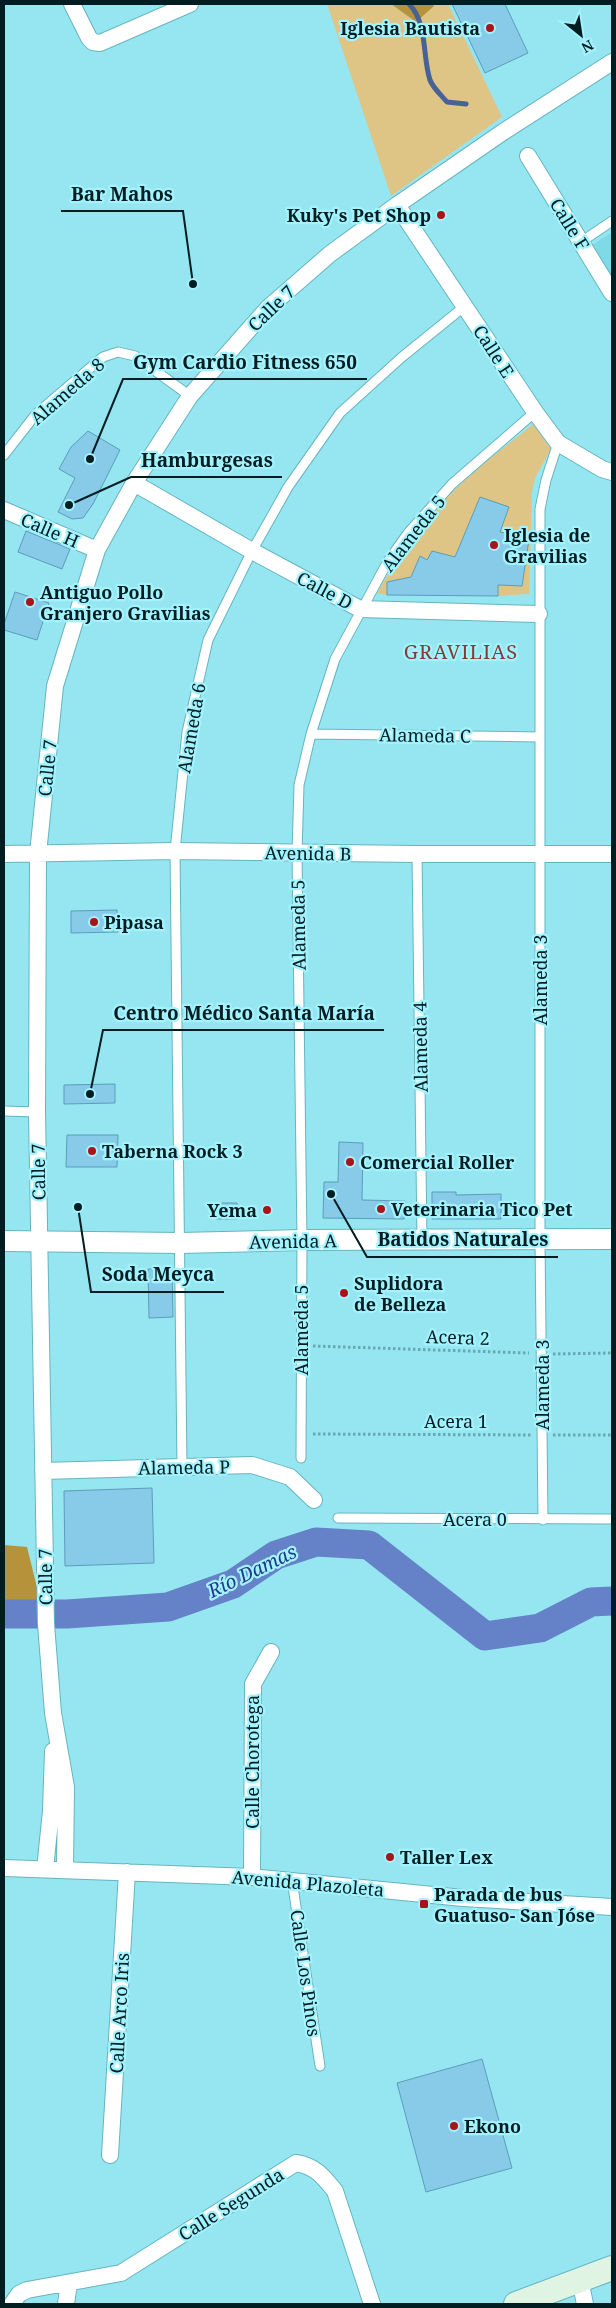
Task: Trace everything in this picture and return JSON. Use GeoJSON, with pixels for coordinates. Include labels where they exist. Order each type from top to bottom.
{"type":"FeatureCollection","features":[{"type":"Feature","properties":{"kind":"main road"},"geometry":{"type":"LineString","coordinates":[[516,2304],[612,2268]]}},
{"type":"Feature","properties":{"kind":"street"},"geometry":{"type":"LineString","coordinates":[[72,4],[89,38],[93,42],[100,43],[190,4]]}},
{"type":"Feature","properties":{"kind":"street","name":"Calle 7"},"geometry":{"type":"LineString","coordinates":[[65,1870],[66,1787],[53,1713],[45,1591],[37,1112],[38,854],[55,686],[96,550],[134,483],[190,396],[268,308],[330,254],[397,205],[503,132],[612,62]]}},
{"type":"Feature","properties":{"kind":"street","name":"Calle F"},"geometry":{"type":"LineString","coordinates":[[528,156],[612,293]]}},
{"type":"Feature","properties":{"kind":"street","name":"Calle E"},"geometry":{"type":"LineString","coordinates":[[397,205],[534,412],[558,443],[602,469],[612,472]]}},
{"type":"Feature","properties":{"kind":"street","name":"Calle D"},"geometry":{"type":"LineString","coordinates":[[134,483],[252,551],[360,609],[539,614]]}},
{"type":"Feature","properties":{"kind":"street","name":"Calle H"},"geometry":{"type":"LineString","coordinates":[[4,510],[96,550]]}},
{"type":"Feature","properties":{"kind":"street","name":"Avenida B"},"geometry":{"type":"LineString","coordinates":[[4,854],[175,851],[612,854]]}},
{"type":"Feature","properties":{"kind":"street","name":"Avenida A"},"geometry":{"type":"LineString","coordinates":[[4,1241],[180,1243],[302,1240],[612,1239]]}},
{"type":"Feature","properties":{"kind":"street","name":"Alameda P"},"geometry":{"type":"LineString","coordinates":[[43,1471],[252,1466],[290,1477],[314,1500]]}},
{"type":"Feature","properties":{"kind":"street","name":"Calle Chorotega"},"geometry":{"type":"LineString","coordinates":[[252,1877],[253,1684],[271,1652]]}},
{"type":"Feature","properties":{"kind":"street","name":"Calle 7"},"geometry":{"type":"LineString","coordinates":[[45,1869],[51,1811],[53,1713]]}},
{"type":"Feature","properties":{"kind":"street","name":"Avenida Plazoleta"},"geometry":{"type":"LineString","coordinates":[[4,1868],[252,1877],[464,1898],[612,1907]]}},
{"type":"Feature","properties":{"kind":"street","name":"Calle Arco Iris"},"geometry":{"type":"LineString","coordinates":[[110,2155],[127,1872]]}},
{"type":"Feature","properties":{"kind":"street","name":"Calle Segunda"},"geometry":{"type":"LineString","coordinates":[[12,2304],[18,2294],[27,2290],[121,2273],[296,2163],[310,2166],[323,2176],[335,2191],[372,2304]]}},
{"type":"Feature","properties":{"kind":"street"},"geometry":{"type":"LineString","coordinates":[[580,2280],[585,2304]]}},
{"type":"Feature","properties":{"kind":"street"},"geometry":{"type":"LineString","coordinates":[[66,2304],[69,2283]]}},
{"type":"Feature","properties":{"kind":"lane"},"geometry":{"type":"LineString","coordinates":[[581,242],[612,221]]}},
{"type":"Feature","properties":{"kind":"lane","name":"Alameda 6"},"geometry":{"type":"LineString","coordinates":[[180,1243],[175,851],[187,732],[208,640],[252,551],[288,487],[340,413],[402,357],[465,306]]}},
{"type":"Feature","properties":{"kind":"lane","name":"Alameda 8"},"geometry":{"type":"LineString","coordinates":[[4,455],[36,414],[103,357],[118,352],[135,356],[190,396]]}},
{"type":"Feature","properties":{"kind":"lane","name":"Alameda 5"},"geometry":{"type":"LineString","coordinates":[[301,1458],[302,1240],[297,853],[299,785],[311,734],[335,659],[360,609],[388,561],[408,533],[452,484],[534,412]]}},
{"type":"Feature","properties":{"kind":"lane","name":"Alameda 3"},"geometry":{"type":"LineString","coordinates":[[543,1520],[540,1240],[540,509],[546,480],[558,443]]}},
{"type":"Feature","properties":{"kind":"lane","name":"Alameda C"},"geometry":{"type":"LineString","coordinates":[[311,734],[540,737]]}},
{"type":"Feature","properties":{"kind":"lane","name":"Alameda 4"},"geometry":{"type":"LineString","coordinates":[[417,854],[422,1240]]}},
{"type":"Feature","properties":{"kind":"lane"},"geometry":{"type":"LineString","coordinates":[[4,1111],[37,1112]]}},
{"type":"Feature","properties":{"kind":"lane"},"geometry":{"type":"LineString","coordinates":[[180,1243],[182,1467]]}},
{"type":"Feature","properties":{"kind":"lane","name":"Acera 0"},"geometry":{"type":"LineString","coordinates":[[338,1518],[612,1520]]}},
{"type":"Feature","properties":{"kind":"lane","name":"Calle Los Pinos"},"geometry":{"type":"LineString","coordinates":[[292,1880],[320,2066]]}},
{"type":"Feature","properties":{"kind":"path","name":"Acera 2"},"geometry":{"type":"LineString","coordinates":[[302,1346],[542,1354],[612,1353]]}},
{"type":"Feature","properties":{"kind":"path","name":"Acera 1"},"geometry":{"type":"LineString","coordinates":[[300,1434],[612,1435]]}},
{"type":"Feature","properties":{"kind":"shaded area"},"geometry":{"type":"Polygon","coordinates":[[[327,4],[391,4],[416,22],[433,4],[448,4],[502,117],[391,196],[327,4]]]}},
{"type":"Feature","properties":{"kind":"shaded area"},"geometry":{"type":"Polygon","coordinates":[[[391,4],[433,4],[434,6],[416,22],[391,4]]]}},
{"type":"Feature","properties":{"kind":"shaded area"},"geometry":{"type":"Polygon","coordinates":[[[612,232],[612,277],[591,246],[612,232]]]}},
{"type":"Feature","properties":{"kind":"shaded area"},"geometry":{"type":"Polygon","coordinates":[[[533,424],[551,449],[535,478],[532,492],[529,594],[498,596],[498,585],[522,586],[529,539],[500,532],[509,507],[480,497],[452,563],[439,557],[440,553],[432,551],[427,560],[420,557],[411,577],[388,582],[387,595],[377,593],[405,549],[426,521],[450,495],[470,475],[533,424]]]}},
{"type":"Feature","properties":{"kind":"shaded area"},"geometry":{"type":"Polygon","coordinates":[[[4,1545],[27,1547],[46,1624],[4,1623],[4,1545]]]}},
{"type":"Feature","properties":{"kind":"building","name":"Iglesia Bautista"},"geometry":{"type":"Polygon","coordinates":[[[452,4],[505,4],[528,53],[485,73],[452,4]]]}},
{"type":"Feature","properties":{"kind":"building"},"geometry":{"type":"Polygon","coordinates":[[[88,431],[120,450],[93,504],[83,518],[72,519],[58,512],[75,478],[59,469],[71,447],[88,431]]]}},
{"type":"Feature","properties":{"kind":"building","name":"Iglesia de Gravilias"},"geometry":{"type":"Polygon","coordinates":[[[480,497],[509,507],[500,532],[529,539],[522,586],[498,585],[498,596],[387,595],[387,582],[411,577],[420,556],[427,560],[432,551],[455,557],[480,497]]]}},
{"type":"Feature","properties":{"kind":"building"},"geometry":{"type":"Polygon","coordinates":[[[26,531],[70,549],[62,569],[18,552],[26,531]]]}},
{"type":"Feature","properties":{"kind":"building"},"geometry":{"type":"Polygon","coordinates":[[[15,592],[49,603],[37,640],[4,630],[4,624],[15,592]]]}},
{"type":"Feature","properties":{"kind":"building","name":"Pipasa"},"geometry":{"type":"Polygon","coordinates":[[[117,910],[118,932],[71,933],[71,911],[117,910]]]}},
{"type":"Feature","properties":{"kind":"building"},"geometry":{"type":"Polygon","coordinates":[[[115,1084],[115,1103],[64,1104],[64,1085],[115,1084]]]}},
{"type":"Feature","properties":{"kind":"building","name":"Taberna Rock 3"},"geometry":{"type":"Polygon","coordinates":[[[67,1135],[118,1135],[117,1167],[66,1167],[67,1135]]]}},
{"type":"Feature","properties":{"kind":"building"},"geometry":{"type":"Polygon","coordinates":[[[339,1142],[363,1143],[362,1200],[405,1201],[404,1219],[323,1218],[324,1182],[338,1182],[339,1142]]]}},
{"type":"Feature","properties":{"kind":"building"},"geometry":{"type":"Polygon","coordinates":[[[432,1192],[456,1192],[456,1195],[501,1194],[501,1219],[432,1219],[432,1192]]]}},
{"type":"Feature","properties":{"kind":"building"},"geometry":{"type":"Polygon","coordinates":[[[216,1203],[237,1203],[237,1219],[216,1219],[216,1203]]]}},
{"type":"Feature","properties":{"kind":"building"},"geometry":{"type":"Polygon","coordinates":[[[148,1269],[172,1269],[173,1317],[149,1318],[148,1269]]]}},
{"type":"Feature","properties":{"kind":"building"},"geometry":{"type":"Polygon","coordinates":[[[152,1488],[154,1563],[65,1566],[64,1491],[152,1488]]]}},
{"type":"Feature","properties":{"kind":"building","name":"Ekono"},"geometry":{"type":"Polygon","coordinates":[[[482,2059],[512,2168],[426,2192],[397,2083],[482,2059]]]}},
{"type":"Feature","properties":{"kind":"waterway"},"geometry":{"type":"LineString","coordinates":[[409,4],[415,12],[422,30],[431,83],[447,102],[466,104]]}},
{"type":"Feature","properties":{"kind":"waterway","name":"Río Damas"},"geometry":{"type":"LineString","coordinates":[[4,1614],[67,1614],[168,1607],[233,1584],[276,1555],[316,1542],[369,1545],[485,1636],[540,1628],[591,1602],[612,1601]]}},
{"type":"Feature","properties":{"kind":"place","name":"Iglesia Bautista"},"geometry":{"type":"Point","coordinates":[490,28]}},
{"type":"Feature","properties":{"kind":"place","name":"Kuky's Pet Shop"},"geometry":{"type":"Point","coordinates":[441,215]}},
{"type":"Feature","properties":{"kind":"place","name":"Bar Mahos"},"geometry":{"type":"Point","coordinates":[193,284]}},
{"type":"Feature","properties":{"kind":"place","name":"Gym Cardio Fitness 650"},"geometry":{"type":"Point","coordinates":[90,459]}},
{"type":"Feature","properties":{"kind":"place","name":"Hamburgesas"},"geometry":{"type":"Point","coordinates":[69,505]}},
{"type":"Feature","properties":{"kind":"place","name":"Iglesia de Gravilias"},"geometry":{"type":"Point","coordinates":[494,545]}},
{"type":"Feature","properties":{"kind":"place","name":"Antiguo Pollo Granjero Gravilias"},"geometry":{"type":"Point","coordinates":[30,602]}},
{"type":"Feature","properties":{"kind":"place","name":"Pipasa"},"geometry":{"type":"Point","coordinates":[94,922]}},
{"type":"Feature","properties":{"kind":"place","name":"Centro Médico Santa María"},"geometry":{"type":"Point","coordinates":[90,1094]}},
{"type":"Feature","properties":{"kind":"place","name":"Taberna Rock 3"},"geometry":{"type":"Point","coordinates":[92,1151]}},
{"type":"Feature","properties":{"kind":"place","name":"Comercial Roller"},"geometry":{"type":"Point","coordinates":[350,1162]}},
{"type":"Feature","properties":{"kind":"place","name":"Batidos Naturales"},"geometry":{"type":"Point","coordinates":[331,1194]}},
{"type":"Feature","properties":{"kind":"place","name":"Soda Meyca"},"geometry":{"type":"Point","coordinates":[78,1207]}},
{"type":"Feature","properties":{"kind":"place","name":"Veterinaria Tico Pet"},"geometry":{"type":"Point","coordinates":[381,1209]}},
{"type":"Feature","properties":{"kind":"place","name":"Yema"},"geometry":{"type":"Point","coordinates":[267,1210]}},
{"type":"Feature","properties":{"kind":"place","name":"Suplidora de Belleza"},"geometry":{"type":"Point","coordinates":[344,1293]}},
{"type":"Feature","properties":{"kind":"place","name":"Taller Lex"},"geometry":{"type":"Point","coordinates":[390,1857]}},
{"type":"Feature","properties":{"kind":"place","name":"Parada de bus Guatuso- San Jóse"},"geometry":{"type":"Point","coordinates":[424,1904]}},
{"type":"Feature","properties":{"kind":"place","name":"Ekono"},"geometry":{"type":"Point","coordinates":[454,2126]}},
{"type":"Feature","properties":{"kind":"district","name":"GRAVILIAS"},"geometry":{"type":"Point","coordinates":[461,651]}}]}
